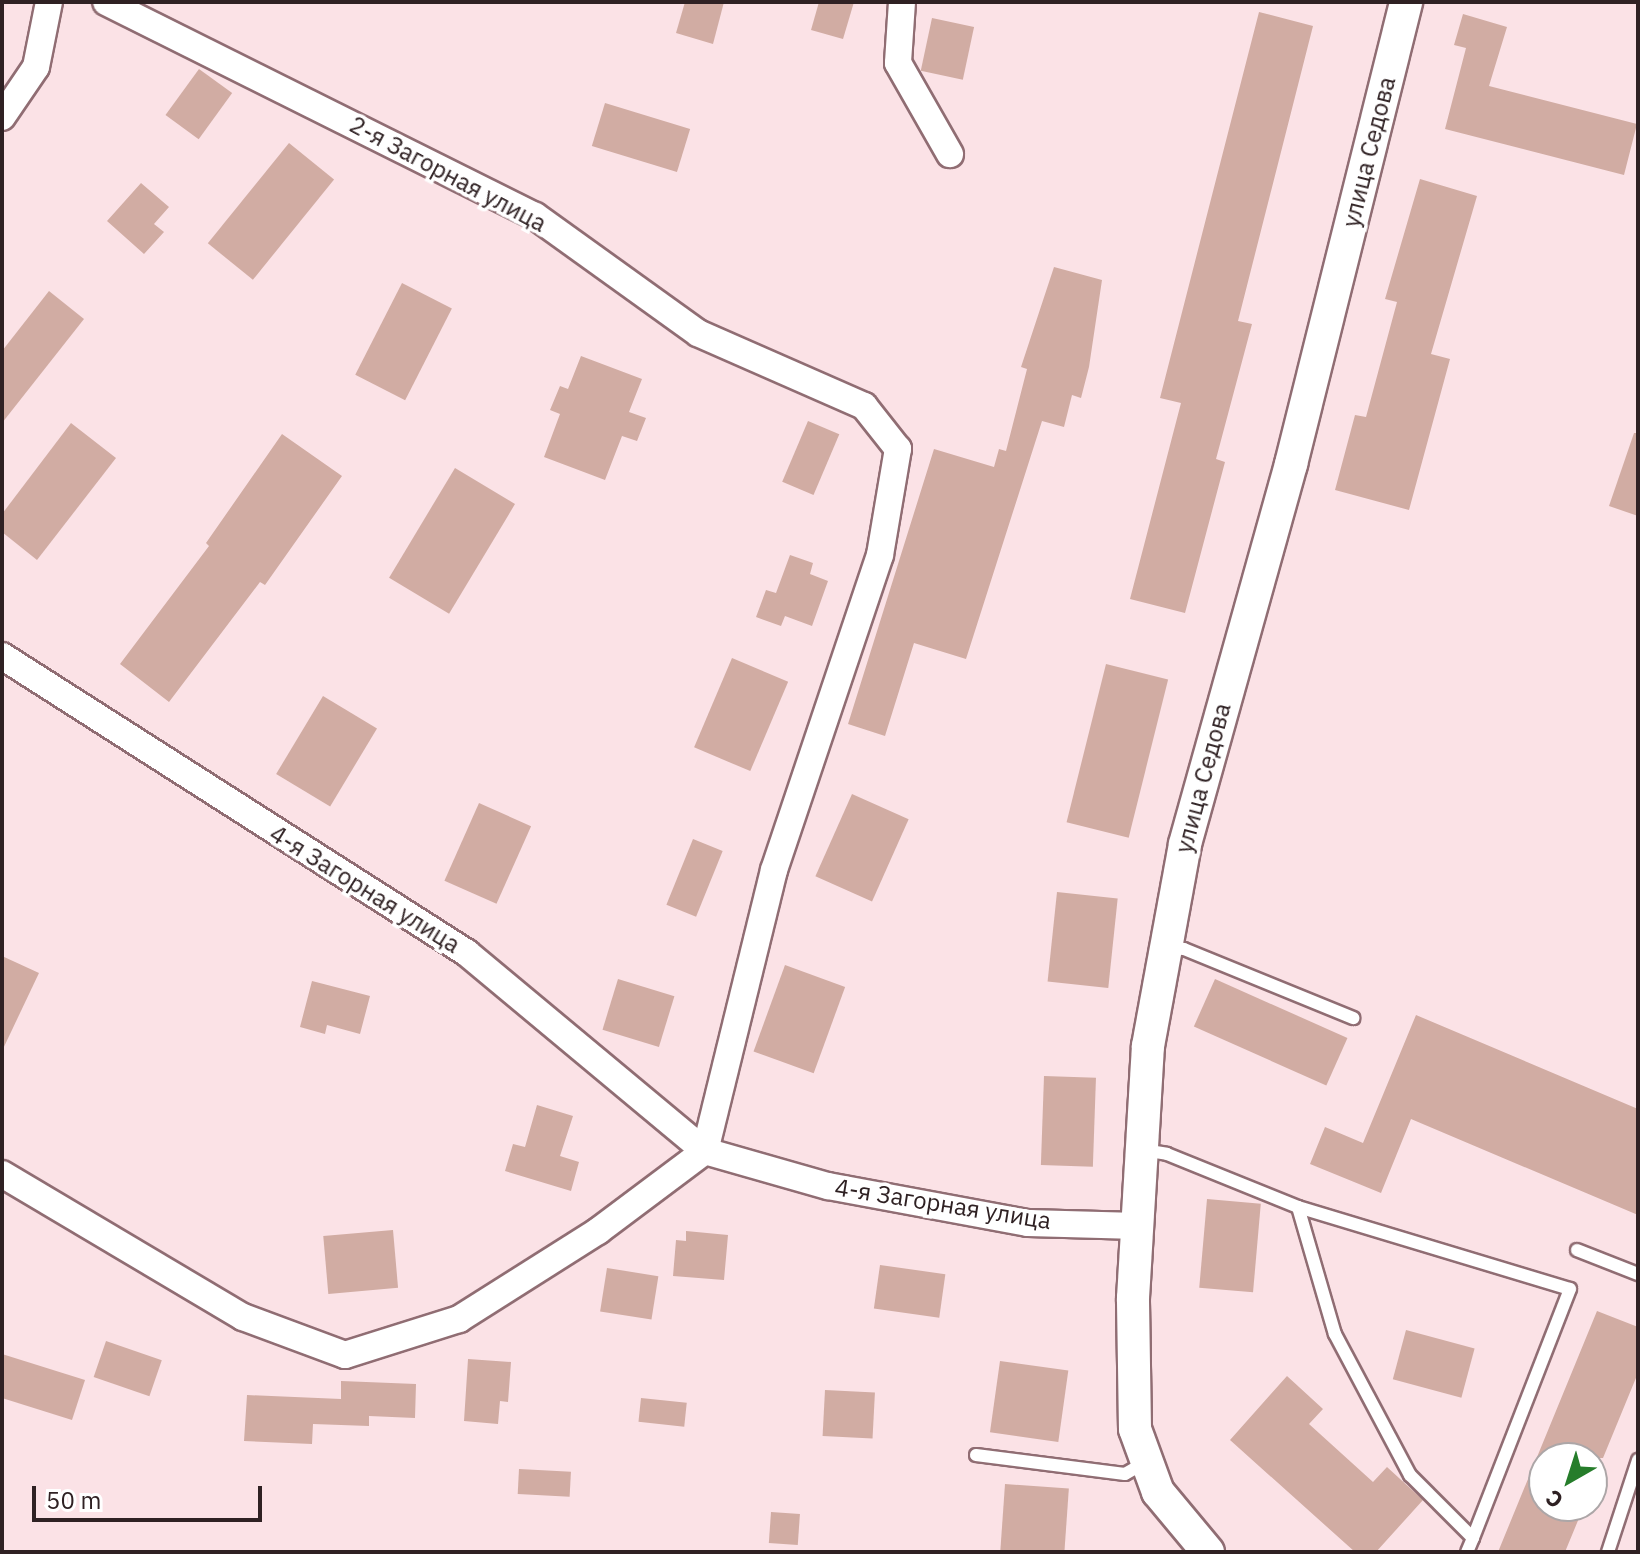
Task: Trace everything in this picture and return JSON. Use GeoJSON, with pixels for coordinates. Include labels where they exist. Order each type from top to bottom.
{"type":"FeatureCollection","features":[{"type":"Feature","properties":{"kind":"street"},"geometry":{"type":"LineString","coordinates":[[2,117],[36,67],[49,2]]}},
{"type":"Feature","properties":{"kind":"street","name":"2-я Загорная улица"},"geometry":{"type":"LineString","coordinates":[[106,2],[535,216],[698,333],[864,406],[898,449],[880,555],[774,870],[705,1151]]}},
{"type":"Feature","properties":{"kind":"street"},"geometry":{"type":"LineString","coordinates":[[902,2],[898,63],[950,154]]}},
{"type":"Feature","properties":{"kind":"street","name":"улица Седова"},"geometry":{"type":"LineString","coordinates":[[1208,1552],[1158,1492],[1144,1463],[1135,1429],[1138,1226],[1148,1046],[1185,844],[1291,464],[1406,2]]}},
{"type":"Feature","properties":{"kind":"street","name":"4-я Загорная улица"},"geometry":{"type":"LineString","coordinates":[[2,656],[467,953],[705,1151],[828,1186],[1028,1223],[1138,1226]]}},
{"type":"Feature","properties":{"kind":"street"},"geometry":{"type":"LineString","coordinates":[[2,1174],[243,1317],[345,1355],[459,1319],[598,1231],[705,1151]]}},
{"type":"Feature","properties":{"kind":"lane"},"geometry":{"type":"LineString","coordinates":[[1164,946],[1184,949],[1353,1018]]}},
{"type":"Feature","properties":{"kind":"lane"},"geometry":{"type":"LineString","coordinates":[[1143,1150],[1167,1154],[1298,1207],[1570,1289],[1467,1552]]}},
{"type":"Feature","properties":{"kind":"lane"},"geometry":{"type":"LineString","coordinates":[[1298,1207],[1335,1334],[1410,1475],[1473,1538]]}},
{"type":"Feature","properties":{"kind":"lane"},"geometry":{"type":"LineString","coordinates":[[1577,1250],[1638,1274]]}},
{"type":"Feature","properties":{"kind":"lane"},"geometry":{"type":"LineString","coordinates":[[976,1455],[1125,1474],[1144,1463]]}},
{"type":"Feature","properties":{"kind":"lane"},"geometry":{"type":"LineString","coordinates":[[1608,1552],[1638,1460]]}},
{"type":"Feature","properties":{"kind":"building"},"geometry":{"type":"Polygon","coordinates":[[[685,2],[724,2],[713,44],[676,33],[685,2]]]}},
{"type":"Feature","properties":{"kind":"building"},"geometry":{"type":"Polygon","coordinates":[[[819,2],[854,2],[843,39],[811,30],[819,2]]]}},
{"type":"Feature","properties":{"kind":"building"},"geometry":{"type":"Polygon","coordinates":[[[1259,12],[1313,26],[1238,321],[1252,324],[1216,459],[1225,462],[1185,613],[1130,599],[1181,403],[1160,398],[1259,12]]]}},
{"type":"Feature","properties":{"kind":"building"},"geometry":{"type":"Polygon","coordinates":[[[1463,14],[1507,27],[1489,86],[1637,124],[1624,175],[1445,129],[1466,48],[1454,45],[1463,14]]]}},
{"type":"Feature","properties":{"kind":"building"},"geometry":{"type":"Polygon","coordinates":[[[932,18],[974,27],[963,80],[921,71],[932,18]]]}},
{"type":"Feature","properties":{"kind":"building"},"geometry":{"type":"Polygon","coordinates":[[[199,69],[232,93],[199,139],[165,115],[199,69]]]}},
{"type":"Feature","properties":{"kind":"building"},"geometry":{"type":"Polygon","coordinates":[[[605,103],[690,129],[677,172],[592,146],[605,103]]]}},
{"type":"Feature","properties":{"kind":"building"},"geometry":{"type":"Polygon","coordinates":[[[289,143],[334,180],[253,280],[208,243],[289,143]]]}},
{"type":"Feature","properties":{"kind":"building"},"geometry":{"type":"Polygon","coordinates":[[[1420,179],[1477,196],[1431,354],[1450,359],[1409,510],[1335,490],[1355,415],[1366,417],[1397,302],[1385,299],[1420,179]]]}},
{"type":"Feature","properties":{"kind":"building"},"geometry":{"type":"Polygon","coordinates":[[[141,183],[169,207],[154,224],[164,232],[144,254],[107,221],[141,183]]]}},
{"type":"Feature","properties":{"kind":"building"},"geometry":{"type":"Polygon","coordinates":[[[1054,267],[1102,280],[1089,367],[1081,398],[1072,395],[1064,427],[1042,421],[966,659],[914,643],[885,736],[848,724],[934,449],[994,467],[999,449],[1006,451],[1027,369],[1021,367],[1054,267]]]}},
{"type":"Feature","properties":{"kind":"building"},"geometry":{"type":"Polygon","coordinates":[[[402,283],[452,308],[405,400],[355,375],[402,283]]]}},
{"type":"Feature","properties":{"kind":"building"},"geometry":{"type":"Polygon","coordinates":[[[49,291],[84,319],[2,423],[2,351],[49,291]]]}},
{"type":"Feature","properties":{"kind":"building"},"geometry":{"type":"Polygon","coordinates":[[[581,356],[642,379],[629,412],[646,418],[637,441],[622,436],[605,480],[544,457],[560,414],[550,410],[560,386],[568,389],[581,356]]]}},
{"type":"Feature","properties":{"kind":"building"},"geometry":{"type":"Polygon","coordinates":[[[808,421],[839,434],[814,495],[782,482],[808,421]]]}},
{"type":"Feature","properties":{"kind":"building"},"geometry":{"type":"Polygon","coordinates":[[[71,423],[116,458],[37,560],[2,532],[2,514],[71,423]]]}},
{"type":"Feature","properties":{"kind":"building"},"geometry":{"type":"Polygon","coordinates":[[[1634,433],[1638,433],[1638,516],[1609,506],[1634,433]]]}},
{"type":"Feature","properties":{"kind":"building"},"geometry":{"type":"Polygon","coordinates":[[[282,434],[342,476],[265,585],[260,582],[169,702],[120,664],[209,546],[206,543],[282,434]]]}},
{"type":"Feature","properties":{"kind":"building"},"geometry":{"type":"Polygon","coordinates":[[[455,468],[515,504],[449,614],[389,578],[455,468]]]}},
{"type":"Feature","properties":{"kind":"building"},"geometry":{"type":"Polygon","coordinates":[[[790,555],[813,563],[810,574],[828,581],[812,626],[785,616],[781,626],[756,617],[766,590],[776,593],[790,555]]]}},
{"type":"Feature","properties":{"kind":"building"},"geometry":{"type":"Polygon","coordinates":[[[732,658],[788,682],[750,771],[694,747],[732,658]]]}},
{"type":"Feature","properties":{"kind":"building"},"geometry":{"type":"Polygon","coordinates":[[[1106,664],[1168,679],[1129,838],[1067,822],[1106,664]]]}},
{"type":"Feature","properties":{"kind":"building"},"geometry":{"type":"Polygon","coordinates":[[[323,696],[377,728],[330,806],[276,774],[323,696]]]}},
{"type":"Feature","properties":{"kind":"building"},"geometry":{"type":"Polygon","coordinates":[[[852,794],[909,819],[872,901],[815,876],[852,794]]]}},
{"type":"Feature","properties":{"kind":"building"},"geometry":{"type":"Polygon","coordinates":[[[479,803],[531,826],[496,904],[444,881],[479,803]]]}},
{"type":"Feature","properties":{"kind":"building"},"geometry":{"type":"Polygon","coordinates":[[[693,839],[723,851],[696,917],[666,905],[693,839]]]}},
{"type":"Feature","properties":{"kind":"building"},"geometry":{"type":"Polygon","coordinates":[[[1057,892],[1118,898],[1108,988],[1048,982],[1057,892]]]}},
{"type":"Feature","properties":{"kind":"building"},"geometry":{"type":"Polygon","coordinates":[[[2,956],[39,973],[2,1051],[2,956]]]}},
{"type":"Feature","properties":{"kind":"building"},"geometry":{"type":"Polygon","coordinates":[[[785,965],[845,987],[814,1073],[754,1051],[785,965]]]}},
{"type":"Feature","properties":{"kind":"building"},"geometry":{"type":"Polygon","coordinates":[[[618,979],[674,996],[659,1047],[603,1030],[618,979]]]}},
{"type":"Feature","properties":{"kind":"building"},"geometry":{"type":"Polygon","coordinates":[[[1215,979],[1347,1038],[1326,1085],[1194,1027],[1215,979]]]}},
{"type":"Feature","properties":{"kind":"building"},"geometry":{"type":"Polygon","coordinates":[[[312,981],[370,996],[360,1034],[327,1025],[325,1034],[300,1027],[312,981]]]}},
{"type":"Feature","properties":{"kind":"building"},"geometry":{"type":"Polygon","coordinates":[[[1416,1015],[1638,1109],[1638,1215],[1411,1119],[1381,1193],[1310,1164],[1325,1127],[1363,1143],[1416,1015]]]}},
{"type":"Feature","properties":{"kind":"building"},"geometry":{"type":"Polygon","coordinates":[[[1044,1076],[1096,1078],[1093,1167],[1041,1165],[1044,1076]]]}},
{"type":"Feature","properties":{"kind":"building"},"geometry":{"type":"Polygon","coordinates":[[[537,1105],[573,1116],[560,1156],[579,1162],[571,1191],[505,1171],[513,1144],[525,1147],[537,1105]]]}},
{"type":"Feature","properties":{"kind":"building"},"geometry":{"type":"Polygon","coordinates":[[[1207,1199],[1261,1204],[1253,1292],[1199,1288],[1207,1199]]]}},
{"type":"Feature","properties":{"kind":"building"},"geometry":{"type":"Polygon","coordinates":[[[393,1230],[398,1288],[328,1294],[323,1236],[393,1230]]]}},
{"type":"Feature","properties":{"kind":"building"},"geometry":{"type":"Polygon","coordinates":[[[686,1231],[728,1235],[724,1280],[673,1276],[676,1240],[686,1241],[686,1231]]]}},
{"type":"Feature","properties":{"kind":"building"},"geometry":{"type":"Polygon","coordinates":[[[880,1265],[945,1274],[939,1318],[874,1309],[880,1265]]]}},
{"type":"Feature","properties":{"kind":"building"},"geometry":{"type":"Polygon","coordinates":[[[607,1268],[658,1276],[651,1320],[600,1311],[607,1268]]]}},
{"type":"Feature","properties":{"kind":"building"},"geometry":{"type":"Polygon","coordinates":[[[1597,1311],[1638,1327],[1638,1373],[1608,1446],[1608,1442],[1543,1442],[1597,1311]]]}},
{"type":"Feature","properties":{"kind":"building"},"geometry":{"type":"Polygon","coordinates":[[[1406,1330],[1475,1348],[1461,1398],[1393,1379],[1406,1330]]]}},
{"type":"Feature","properties":{"kind":"building"},"geometry":{"type":"Polygon","coordinates":[[[106,1341],[162,1360],[149,1396],[94,1377],[106,1341]]]}},
{"type":"Feature","properties":{"kind":"building"},"geometry":{"type":"Polygon","coordinates":[[[2,1354],[85,1380],[72,1420],[2,1398],[2,1354]]]}},
{"type":"Feature","properties":{"kind":"building"},"geometry":{"type":"Polygon","coordinates":[[[468,1359],[511,1362],[508,1402],[500,1401],[498,1424],[464,1421],[468,1359]]]}},
{"type":"Feature","properties":{"kind":"building"},"geometry":{"type":"Polygon","coordinates":[[[1000,1361],[1068,1371],[1058,1442],[990,1432],[1000,1361]]]}},
{"type":"Feature","properties":{"kind":"building"},"geometry":{"type":"Polygon","coordinates":[[[1287,1376],[1323,1409],[1309,1424],[1373,1482],[1387,1467],[1423,1500],[1376,1552],[1355,1552],[1230,1440],[1287,1376]]]}},
{"type":"Feature","properties":{"kind":"building"},"geometry":{"type":"Polygon","coordinates":[[[341,1381],[416,1384],[415,1418],[369,1416],[369,1426],[313,1424],[312,1444],[244,1441],[247,1395],[341,1399],[341,1381]]]}},
{"type":"Feature","properties":{"kind":"building"},"geometry":{"type":"Polygon","coordinates":[[[825,1390],[875,1393],[873,1439],[823,1436],[825,1390]]]}},
{"type":"Feature","properties":{"kind":"building"},"geometry":{"type":"Polygon","coordinates":[[[641,1398],[687,1403],[684,1427],[638,1422],[641,1398]]]}},
{"type":"Feature","properties":{"kind":"building"},"geometry":{"type":"Polygon","coordinates":[[[519,1469],[571,1472],[570,1497],[518,1494],[519,1469]]]}},
{"type":"Feature","properties":{"kind":"building"},"geometry":{"type":"Polygon","coordinates":[[[1528,1479],[1528,1522],[1577,1522],[1565,1552],[1498,1552],[1528,1479]]]}},
{"type":"Feature","properties":{"kind":"building"},"geometry":{"type":"Polygon","coordinates":[[[1005,1484],[1069,1488],[1064,1552],[1000,1552],[1005,1484]]]}},
{"type":"Feature","properties":{"kind":"building"},"geometry":{"type":"Polygon","coordinates":[[[771,1512],[800,1514],[798,1545],[769,1543],[771,1512]]]}}]}
